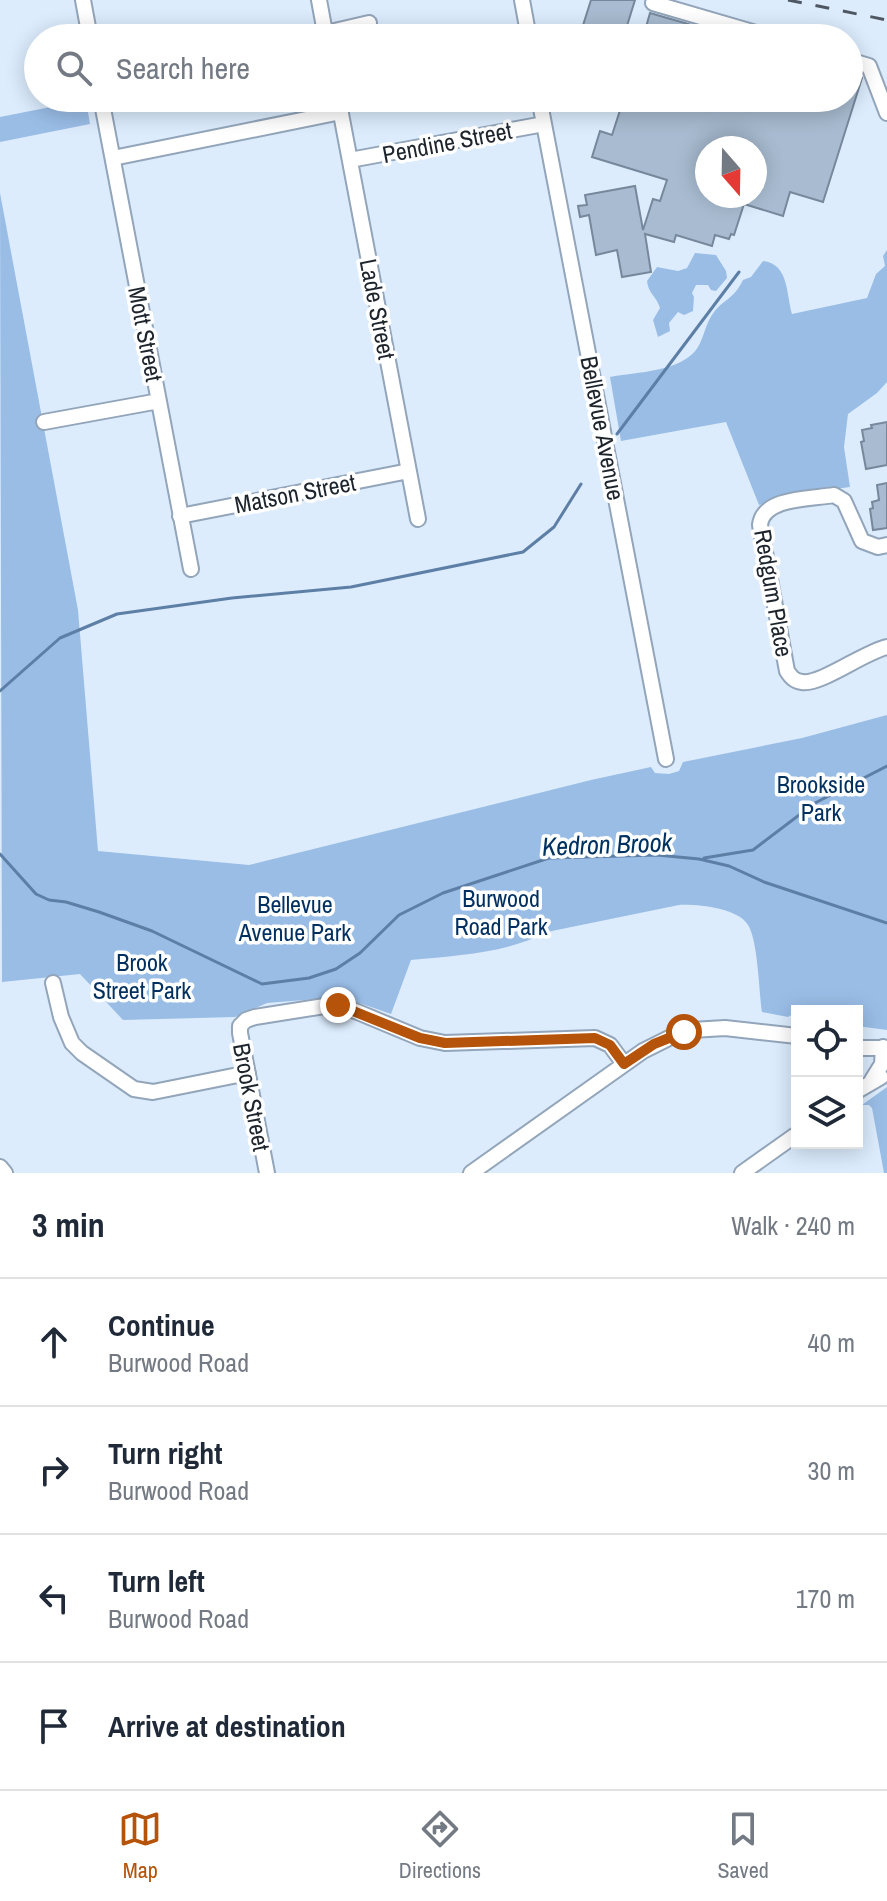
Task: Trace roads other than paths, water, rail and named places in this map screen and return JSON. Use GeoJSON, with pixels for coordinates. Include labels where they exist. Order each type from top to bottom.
{"type":"FeatureCollection","features":[{"type":"Feature","properties":{"kind":"street"},"geometry":{"type":"LineString","coordinates":[[83,0],[87,24]]}},
{"type":"Feature","properties":{"kind":"street"},"geometry":{"type":"LineString","coordinates":[[319,0],[324,24]]}},
{"type":"Feature","properties":{"kind":"street"},"geometry":{"type":"LineString","coordinates":[[522,0],[526,24]]}},
{"type":"Feature","properties":{"kind":"street"},"geometry":{"type":"LineString","coordinates":[[653,3],[725,24]]}},
{"type":"Feature","properties":{"kind":"street"},"geometry":{"type":"LineString","coordinates":[[863,64],[869,66],[887,113]]}},
{"type":"Feature","properties":{"kind":"street","name":"Mott Street"},"geometry":{"type":"LineString","coordinates":[[104,112],[191,569]]}},
{"type":"Feature","properties":{"kind":"street"},"geometry":{"type":"LineString","coordinates":[[113,158],[309,112]]}},
{"type":"Feature","properties":{"kind":"street","name":"Lade Street"},"geometry":{"type":"LineString","coordinates":[[340,112],[418,519]]}},
{"type":"Feature","properties":{"kind":"street","name":"Bellevue Avenue"},"geometry":{"type":"LineString","coordinates":[[542,112],[666,759]]}},
{"type":"Feature","properties":{"kind":"street","name":"Pendine Street"},"geometry":{"type":"LineString","coordinates":[[350,160],[544,124]]}},
{"type":"Feature","properties":{"kind":"street"},"geometry":{"type":"LineString","coordinates":[[44,422],[159,401]]}},
{"type":"Feature","properties":{"kind":"street","name":"Matson Street"},"geometry":{"type":"LineString","coordinates":[[180,516],[409,471]]}},
{"type":"Feature","properties":{"kind":"street","name":"Redgum Place"},"geometry":{"type":"LineString","coordinates":[[887,545],[878,547],[862,541],[844,501],[834,495],[779,504],[762,514],[760,525],[787,671],[798,682],[813,681],[887,647]]}},
{"type":"Feature","properties":{"kind":"street"},"geometry":{"type":"LineString","coordinates":[[53,983],[61,1017],[72,1043],[134,1089],[153,1092],[248,1073]]}},
{"type":"Feature","properties":{"kind":"street","name":"Brook Street"},"geometry":{"type":"LineString","coordinates":[[267,1173],[240,1033],[242,1022],[280,1012],[338,1005],[420,1038],[445,1043],[595,1038],[610,1045],[624,1064]]}},
{"type":"Feature","properties":{"kind":"street"},"geometry":{"type":"LineString","coordinates":[[471,1173],[654,1044],[692,1030],[725,1028],[791,1036]]}},
{"type":"Feature","properties":{"kind":"street"},"geometry":{"type":"LineString","coordinates":[[872,1080],[882,1064],[882,1047]]}},
{"type":"Feature","properties":{"kind":"street"},"geometry":{"type":"LineString","coordinates":[[863,1087],[887,1074]]}},
{"type":"Feature","properties":{"kind":"street"},"geometry":{"type":"LineString","coordinates":[[742,1173],[791,1138]]}},
{"type":"Feature","properties":{"kind":"street"},"geometry":{"type":"LineString","coordinates":[[0,1167],[5,1173]]}},
{"type":"Feature","properties":{"kind":"waterway"},"geometry":{"type":"LineString","coordinates":[[617,434],[739,272]]}},
{"type":"Feature","properties":{"kind":"waterway"},"geometry":{"type":"LineString","coordinates":[[0,691],[60,638],[117,614],[232,598],[351,587],[523,552],[554,527],[581,484]]}},
{"type":"Feature","properties":{"kind":"waterway"},"geometry":{"type":"LineString","coordinates":[[704,858],[753,850],[815,803],[887,766]]}},
{"type":"Feature","properties":{"kind":"waterway","name":"Kedron Brook"},"geometry":{"type":"LineString","coordinates":[[0,854],[36,894],[152,931],[262,984],[309,978],[336,969],[360,953],[399,915],[443,893],[549,858],[657,855],[699,859],[729,866],[764,882],[887,923]]}},
{"type":"Feature","properties":{"kind":"railway"},"geometry":{"type":"LineString","coordinates":[[788,0],[887,20]]}},
{"type":"Feature","properties":{"kind":"park label","name":"Brookside Park"},"geometry":{"type":"Point","coordinates":[821,798]}},
{"type":"Feature","properties":{"kind":"park label","name":"Burwood Road Park"},"geometry":{"type":"Point","coordinates":[501,912]}},
{"type":"Feature","properties":{"kind":"park label","name":"Bellevue Avenue Park"},"geometry":{"type":"Point","coordinates":[295,918]}},
{"type":"Feature","properties":{"kind":"park label","name":"Brook Street Park"},"geometry":{"type":"Point","coordinates":[142,976]}}]}
